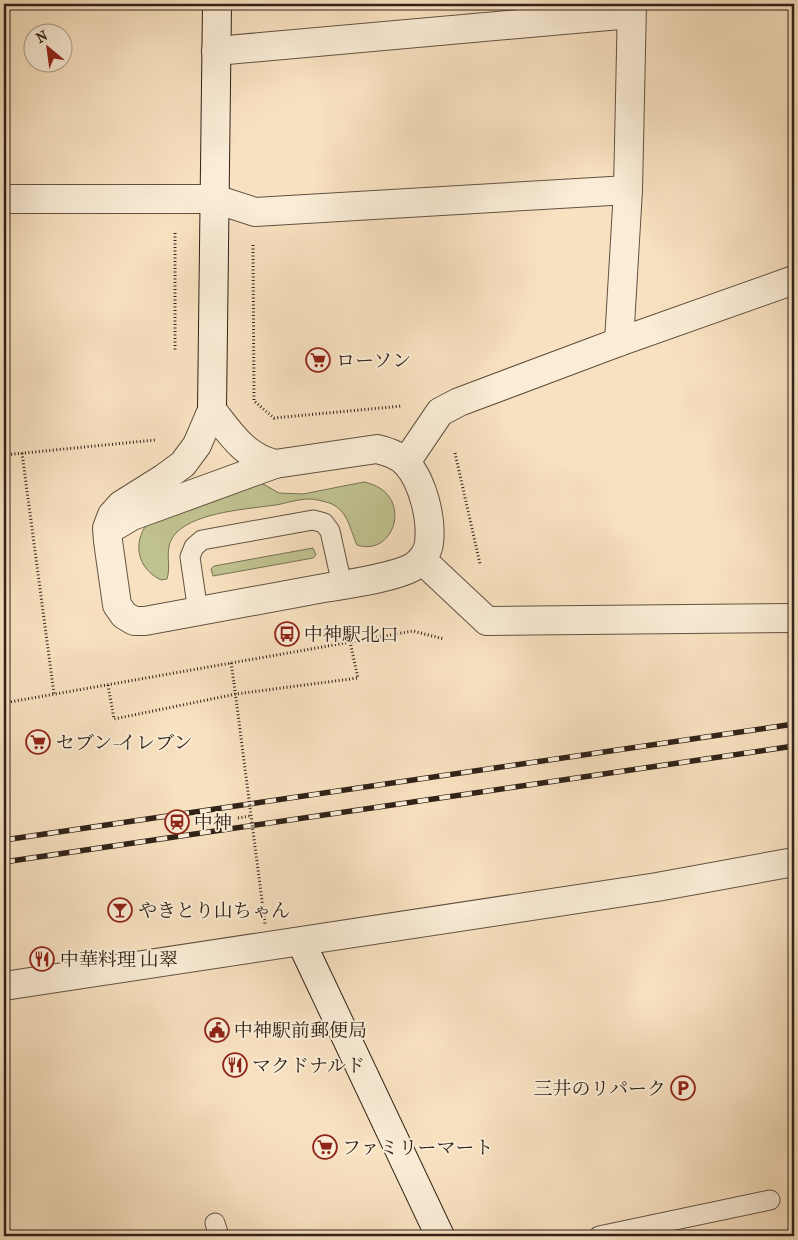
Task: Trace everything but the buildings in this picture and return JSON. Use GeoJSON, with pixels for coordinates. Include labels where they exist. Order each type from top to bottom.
{"type":"FeatureCollection","features":[{"type":"Feature","properties":{"kind":"street"},"geometry":{"type":"LineString","coordinates":[[108,541],[113,530],[132,516],[275,464],[377,449],[393,453],[406,462],[417,477],[425,501],[429,544],[422,560],[413,567],[396,574],[342,585],[144,621],[134,621],[124,615],[117,605],[108,541],[108,528],[112,515],[121,505],[164,478],[182,464],[197,446],[212,410],[217,4]]}},
{"type":"Feature","properties":{"kind":"street"},"geometry":{"type":"LineString","coordinates":[[216,51],[631,9],[628,190],[619,342]]}},
{"type":"Feature","properties":{"kind":"street"},"geometry":{"type":"LineString","coordinates":[[4,199],[215,199],[255,212],[628,190]]}},
{"type":"Feature","properties":{"kind":"street"},"geometry":{"type":"LineString","coordinates":[[406,462],[440,412],[460,402],[619,342],[794,280]]}},
{"type":"Feature","properties":{"kind":"street"},"geometry":{"type":"LineString","coordinates":[[212,410],[232,436],[246,450],[261,460],[275,464]]}},
{"type":"Feature","properties":{"kind":"street"},"geometry":{"type":"LineString","coordinates":[[422,560],[487,621],[794,618]]}},
{"type":"Feature","properties":{"kind":"street"},"geometry":{"type":"LineString","coordinates":[[4,986],[657,887],[794,862]]}},
{"type":"Feature","properties":{"kind":"street"},"geometry":{"type":"LineString","coordinates":[[302,942],[440,1236]]}},
{"type":"Feature","properties":{"kind":"lane"},"geometry":{"type":"LineString","coordinates":[[198,612],[190,557],[194,547],[202,540],[313,520],[324,523],[330,531],[342,585]]}},
{"type":"Feature","properties":{"kind":"lane"},"geometry":{"type":"LineString","coordinates":[[599,1236],[770,1200]]}},
{"type":"Feature","properties":{"kind":"path"},"geometry":{"type":"LineString","coordinates":[[174,224],[176,360]]}},
{"type":"Feature","properties":{"kind":"path"},"geometry":{"type":"LineString","coordinates":[[253,239],[254,401],[274,418],[400,407],[408,402]]}},
{"type":"Feature","properties":{"kind":"path"},"geometry":{"type":"LineString","coordinates":[[4,455],[159,440]]}},
{"type":"Feature","properties":{"kind":"path"},"geometry":{"type":"LineString","coordinates":[[454,448],[480,565]]}},
{"type":"Feature","properties":{"kind":"path"},"geometry":{"type":"LineString","coordinates":[[22,453],[54,694]]}},
{"type":"Feature","properties":{"kind":"path"},"geometry":{"type":"LineString","coordinates":[[4,703],[413,631],[444,639]]}},
{"type":"Feature","properties":{"kind":"path"},"geometry":{"type":"LineString","coordinates":[[108,685],[114,719],[236,694],[358,678],[350,642]]}},
{"type":"Feature","properties":{"kind":"path"},"geometry":{"type":"LineString","coordinates":[[231,663],[265,924]]}},
{"type":"Feature","properties":{"kind":"path"},"geometry":{"type":"LineString","coordinates":[[238,818],[250,816]]}},
{"type":"Feature","properties":{"kind":"green space"},"geometry":{"type":"Polygon","coordinates":[[[256,480],[279,493],[303,494],[364,482],[380,488],[390,498],[394,510],[394,522],[390,533],[382,542],[371,546],[357,545],[346,517],[342,512],[332,504],[321,501],[301,500],[223,512],[197,520],[177,532],[170,543],[167,579],[161,580],[147,569],[143,563],[139,548],[142,532],[147,524],[256,480]]]}},
{"type":"Feature","properties":{"kind":"green space"},"geometry":{"type":"Polygon","coordinates":[[[313,548],[316,555],[313,558],[213,576],[211,569],[214,566],[313,548]]]}},
{"type":"Feature","properties":{"kind":"railway"},"geometry":{"type":"LineString","coordinates":[[4,840],[794,724]]}},
{"type":"Feature","properties":{"kind":"railway"},"geometry":{"type":"LineString","coordinates":[[4,862],[794,746]]}},
{"type":"Feature","properties":{"kind":"place","name":"ローソン"},"geometry":{"type":"Point","coordinates":[318,360]}},
{"type":"Feature","properties":{"kind":"place","name":"中神駅北口"},"geometry":{"type":"Point","coordinates":[287,634]}},
{"type":"Feature","properties":{"kind":"place","name":"セブン-イレブン"},"geometry":{"type":"Point","coordinates":[38,742]}},
{"type":"Feature","properties":{"kind":"place","name":"中神"},"geometry":{"type":"Point","coordinates":[177,822]}},
{"type":"Feature","properties":{"kind":"place","name":"やきとり山ちゃん"},"geometry":{"type":"Point","coordinates":[120,910]}},
{"type":"Feature","properties":{"kind":"place","name":"中華料理 山翠"},"geometry":{"type":"Point","coordinates":[42,959]}},
{"type":"Feature","properties":{"kind":"place","name":"中神駅前郵便局"},"geometry":{"type":"Point","coordinates":[217,1030]}},
{"type":"Feature","properties":{"kind":"place","name":"マクドナルド"},"geometry":{"type":"Point","coordinates":[235,1065]}},
{"type":"Feature","properties":{"kind":"place","name":"三井のリパーク"},"geometry":{"type":"Point","coordinates":[683,1088]}},
{"type":"Feature","properties":{"kind":"place","name":"ファミリーマート"},"geometry":{"type":"Point","coordinates":[325,1147]}}]}
